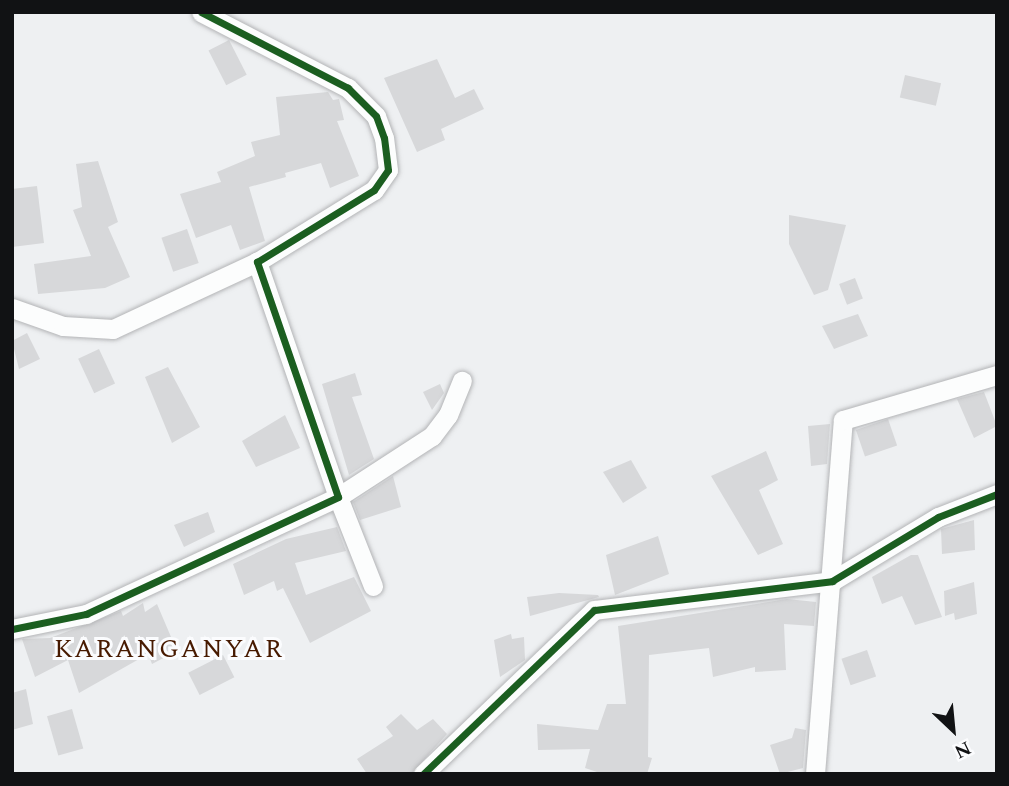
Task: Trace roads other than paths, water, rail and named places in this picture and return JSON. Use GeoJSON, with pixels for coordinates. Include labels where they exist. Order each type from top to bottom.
{"type":"FeatureCollection","features":[{"type":"Feature","properties":{"kind":"street"},"geometry":{"type":"LineString","coordinates":[[12,308],[63,326],[113,329],[257,262],[374,190],[388,170],[389,157],[376,116],[348,88],[201,12]]}},
{"type":"Feature","properties":{"kind":"street"},"geometry":{"type":"LineString","coordinates":[[257,262],[338,497],[373,586]]}},
{"type":"Feature","properties":{"kind":"street"},"geometry":{"type":"LineString","coordinates":[[815,774],[843,420],[997,375]]}},
{"type":"Feature","properties":{"kind":"street"},"geometry":{"type":"LineString","coordinates":[[12,629],[86,614],[338,497],[432,436],[449,415],[462,381]]}},
{"type":"Feature","properties":{"kind":"street"},"geometry":{"type":"LineString","coordinates":[[423,774],[594,610],[832,581],[938,517],[997,494]]}},
{"type":"Feature","properties":{"kind":"district","name":"KARANGANYAR"},"geometry":{"type":"Point","coordinates":[169,650]}}]}
